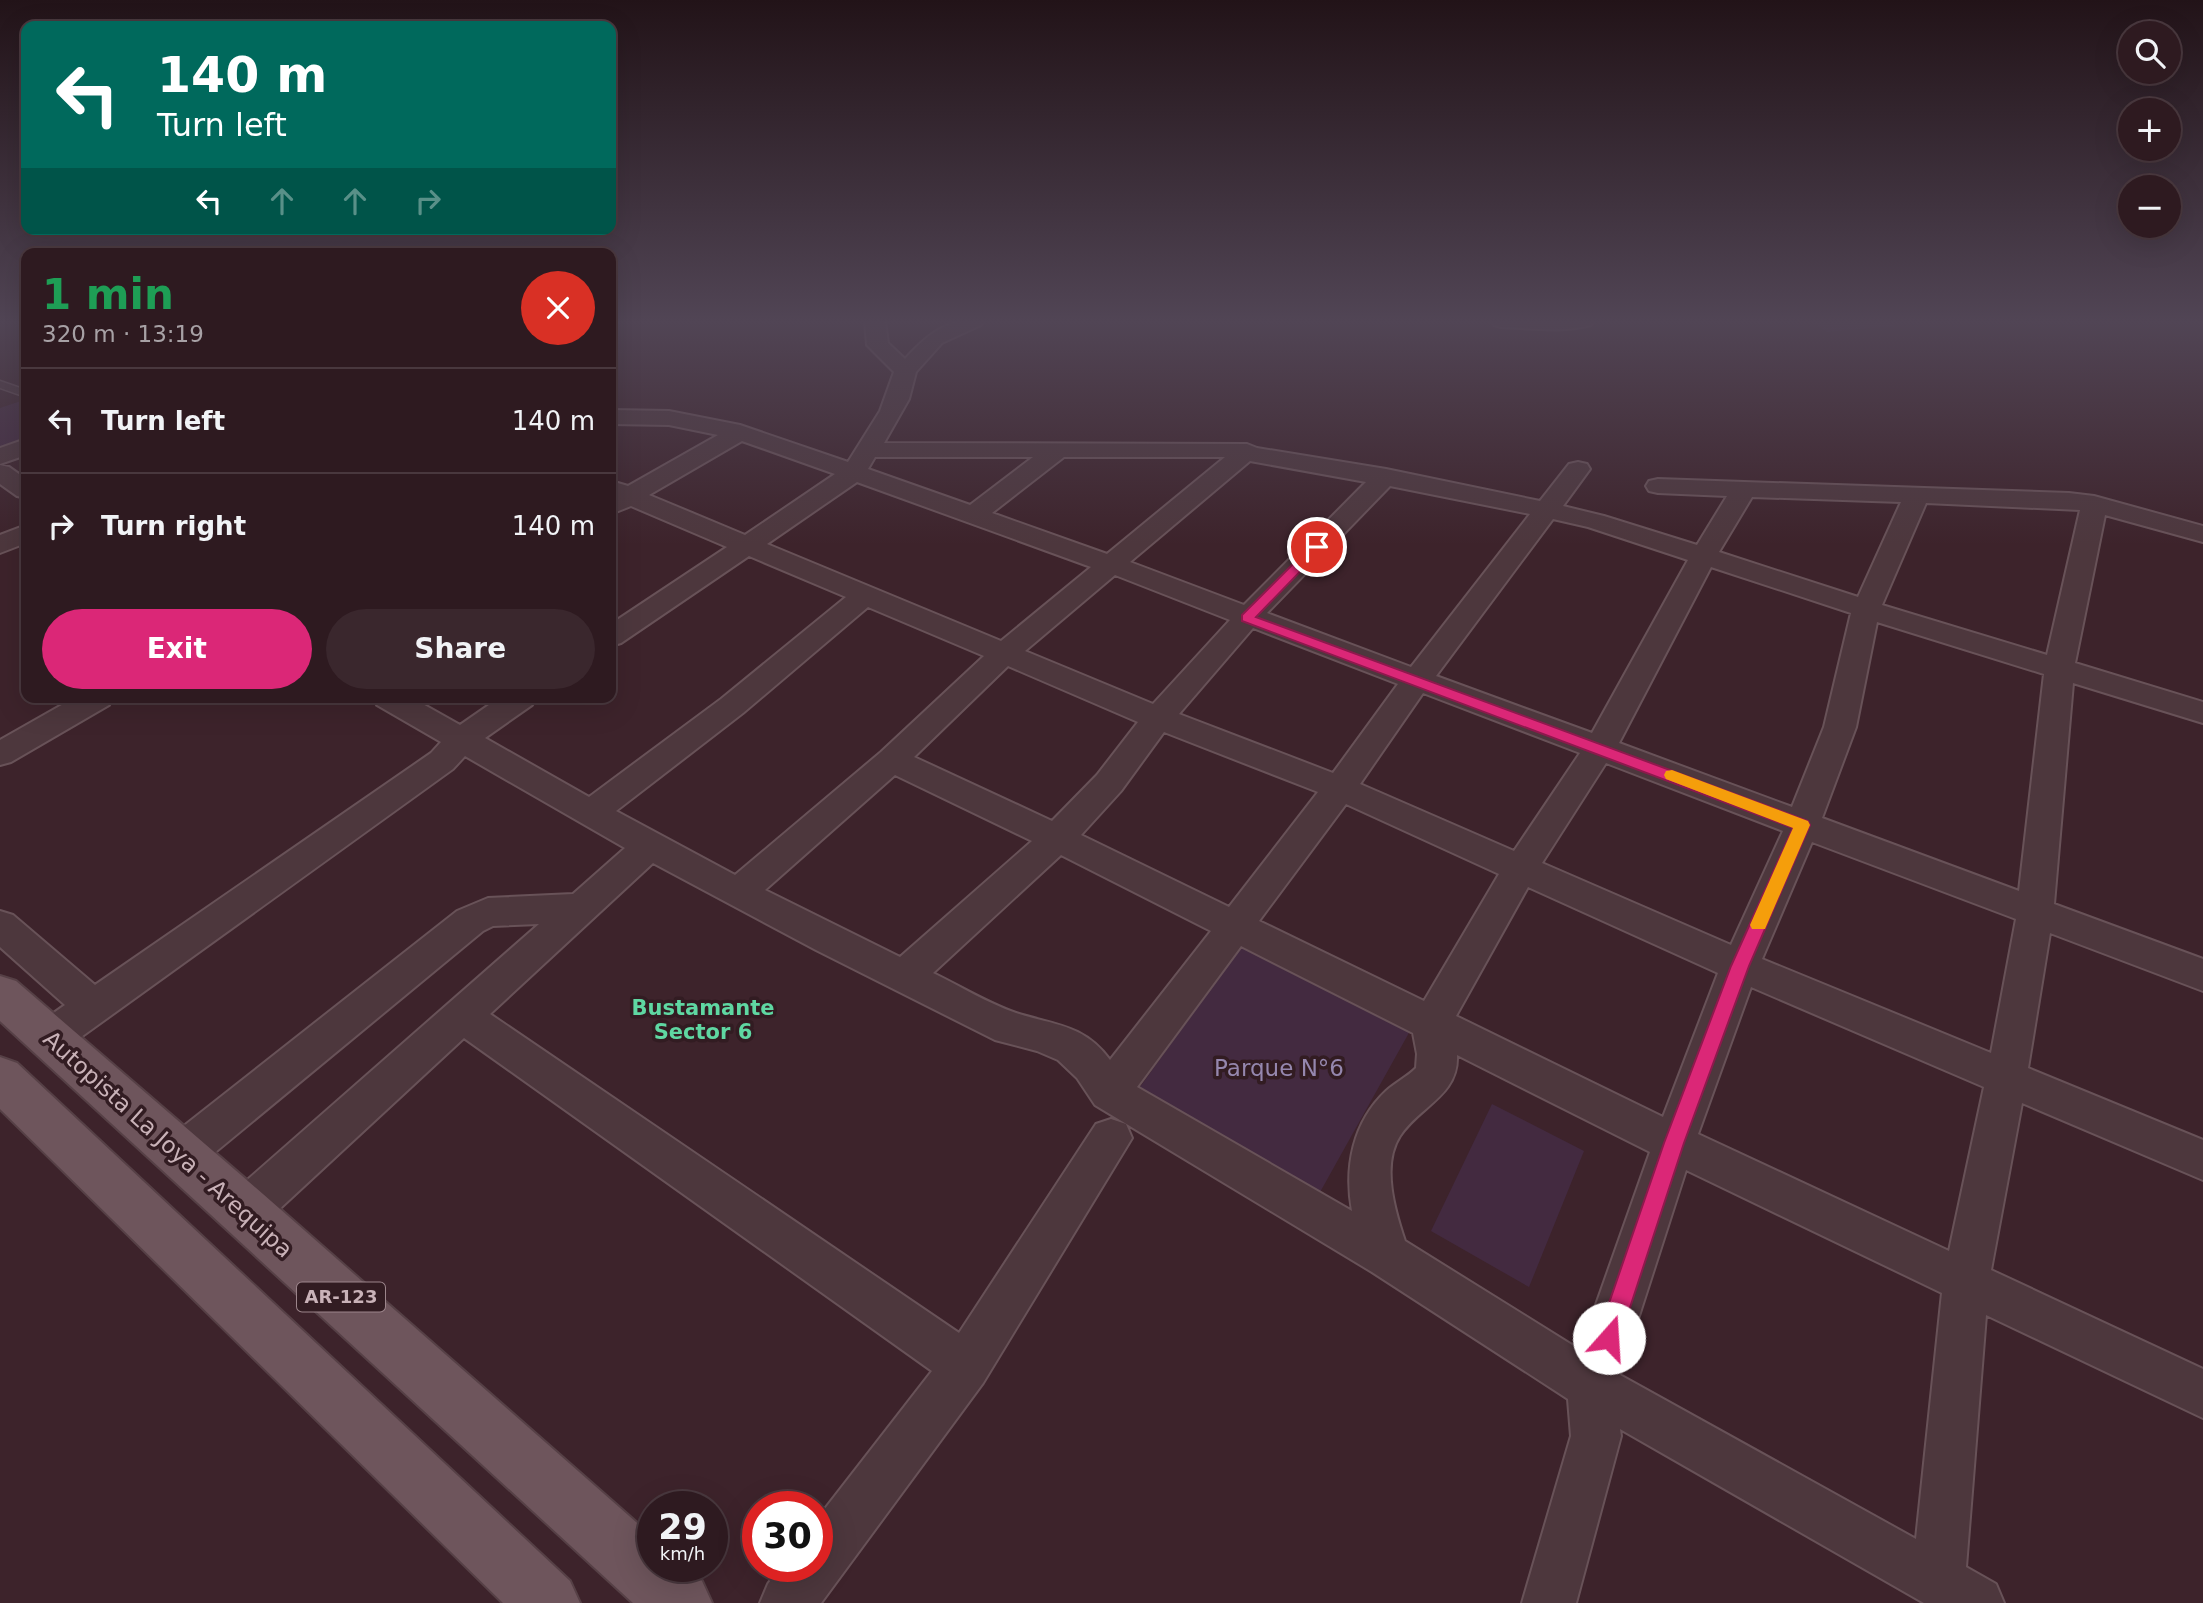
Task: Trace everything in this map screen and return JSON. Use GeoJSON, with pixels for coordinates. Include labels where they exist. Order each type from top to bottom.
{"type":"FeatureCollection","features":[{"type":"Feature","properties":{"kind":"main road","name":"Autopista La Joya - Arequipa"},"geometry":{"type":"LineString","coordinates":[[0,994],[246,1211],[680,1603]]}},
{"type":"Feature","properties":{"kind":"main road"},"geometry":{"type":"LineString","coordinates":[[0,1078],[548,1603]]}},
{"type":"Feature","properties":{"kind":"street"},"geometry":{"type":"LineString","coordinates":[[616,634],[860,462],[899,396]]}},
{"type":"Feature","properties":{"kind":"street"},"geometry":{"type":"LineString","coordinates":[[616,417],[669,418],[740,432],[860,462],[972,516],[1109,564],[2203,975]]}},
{"type":"Feature","properties":{"kind":"street"},"geometry":{"type":"LineString","coordinates":[[617,497],[740,432]]}},
{"type":"Feature","properties":{"kind":"street"},"geometry":{"type":"LineString","coordinates":[[0,457],[21,448]]}},
{"type":"Feature","properties":{"kind":"street"},"geometry":{"type":"LineString","coordinates":[[860,462],[1058,450],[1247,451],[1386,476],[1595,521],[1866,609],[2203,713]]}},
{"type":"Feature","properties":{"kind":"street"},"geometry":{"type":"LineString","coordinates":[[972,516],[1058,450]]}},
{"type":"Feature","properties":{"kind":"street"},"geometry":{"type":"LineString","coordinates":[[739,892],[892,760],[1005,653],[1247,451]]}},
{"type":"Feature","properties":{"kind":"street"},"geometry":{"type":"LineString","coordinates":[[833,1542],[966,1366],[1110,1115],[1236,927],[1417,680],[1578,469]]}},
{"type":"Feature","properties":{"kind":"street"},"geometry":{"type":"LineString","coordinates":[[0,472],[21,487]]}},
{"type":"Feature","properties":{"kind":"street"},"geometry":{"type":"LineString","coordinates":[[903,977],[1057,838],[1109,783],[1158,718],[1247,618],[1386,476]]}},
{"type":"Feature","properties":{"kind":"street"},"geometry":{"type":"LineString","coordinates":[[1658,486],[2069,501],[2203,534]]}},
{"type":"Feature","properties":{"kind":"street"},"geometry":{"type":"LineString","coordinates":[[1388,1256],[1376,1224],[1370,1194],[1374,1142],[1385,1120],[1435,1076],[1438,1062],[1431,1024],[1520,869],[1600,748],[1704,555],[1743,491]]}},
{"type":"Feature","properties":{"kind":"street"},"geometry":{"type":"LineString","coordinates":[[1549,1603],[1596,1436],[1592,1386],[1674,1143],[1740,966],[1802,825],[1840,727],[1866,609],[1917,496]]}},
{"type":"Feature","properties":{"kind":"street"},"geometry":{"type":"LineString","coordinates":[[617,497],[748,543],[1158,718],[1340,788],[1740,966],[2203,1160]]}},
{"type":"Feature","properties":{"kind":"street"},"geometry":{"type":"LineString","coordinates":[[397,703],[650,846],[903,977],[1009,1028],[1044,1035],[1072,1048],[1091,1066],[1110,1115],[1388,1256],[1592,1386],[1957,1592],[1966,1281],[2006,1079],[2035,912],[2059,669],[2094,505]]}},
{"type":"Feature","properties":{"kind":"street"},"geometry":{"type":"LineString","coordinates":[[0,545],[21,535]]}},
{"type":"Feature","properties":{"kind":"street"},"geometry":{"type":"LineString","coordinates":[[592,812],[732,706],[865,595]]}},
{"type":"Feature","properties":{"kind":"street"},"geometry":{"type":"LineString","coordinates":[[0,754],[89,703]]}},
{"type":"Feature","properties":{"kind":"street"},"geometry":{"type":"LineString","coordinates":[[49,1038],[442,761],[462,739],[514,703]]}},
{"type":"Feature","properties":{"kind":"street"},"geometry":{"type":"LineString","coordinates":[[892,760],[1057,838],[1674,1143],[2203,1394]]}},
{"type":"Feature","properties":{"kind":"street"},"geometry":{"type":"LineString","coordinates":[[246,1211],[650,846]]}},
{"type":"Feature","properties":{"kind":"street"},"geometry":{"type":"LineString","coordinates":[[181,1154],[470,921],[488,912],[580,908]]}},
{"type":"Feature","properties":{"kind":"street"},"geometry":{"type":"LineString","coordinates":[[0,925],[94,1007]]}},
{"type":"Feature","properties":{"kind":"street"},"geometry":{"type":"LineString","coordinates":[[462,1016],[966,1366]]}},
{"type":"Feature","properties":{"kind":"street"},"geometry":{"type":"LineString","coordinates":[[787,1603],[803,1582]]}},
{"type":"Feature","properties":{"kind":"green space"},"geometry":{"type":"Polygon","coordinates":[[[21,401],[21,439],[0,447],[0,408],[21,401]]]}},
{"type":"Feature","properties":{"kind":"green space","name":"Parque N°6"},"geometry":{"type":"Polygon","coordinates":[[[1241,946],[1410,1031],[1319,1194],[1135,1094],[1241,946]]]}},
{"type":"Feature","properties":{"kind":"green space"},"geometry":{"type":"Polygon","coordinates":[[[1492,1104],[1584,1151],[1529,1287],[1431,1231],[1492,1104]]]}},
{"type":"Feature","properties":{"kind":"slow traffic"},"geometry":{"type":"LineString","coordinates":[[1672,775],[1802,825],[1758,925]]}},
{"type":"Feature","properties":{"kind":"district","name":"Bustamante Sector 6"},"geometry":{"type":"Point","coordinates":[703,1020]}},
{"type":"Feature","properties":{"kind":"route"},"geometry":{"type":"LineString","coordinates":[[1317,547],[1247,618],[1802,825],[1740,966],[1674,1143],[1609,1338]]}}]}
